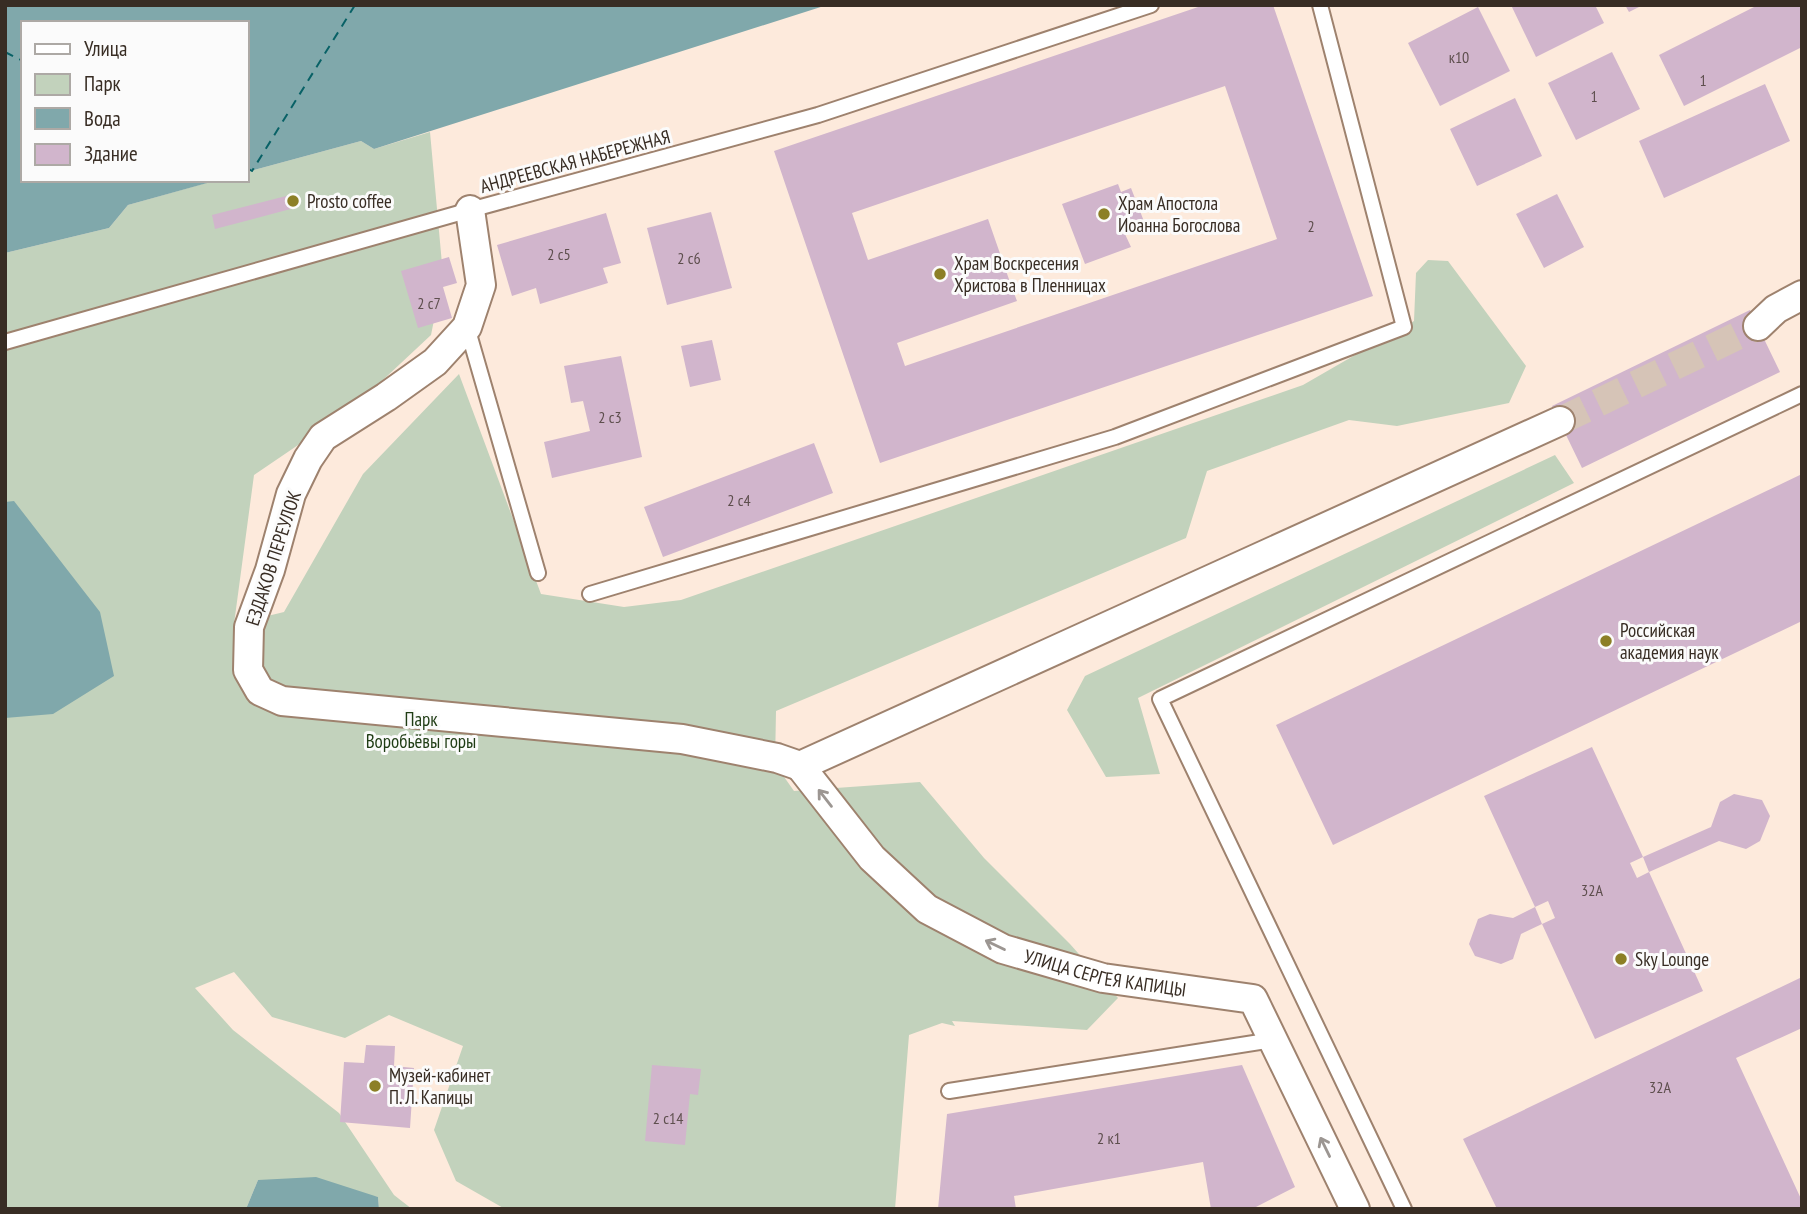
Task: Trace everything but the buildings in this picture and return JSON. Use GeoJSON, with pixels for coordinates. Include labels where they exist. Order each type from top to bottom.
{"type":"FeatureCollection","features":[{"type":"Feature","properties":{"kind":"street","name":"ЕЗДАКОВ ПЕРЕУЛОК"},"geometry":{"type":"LineString","coordinates":[[470,209],[481,285],[467,327],[435,362],[323,437],[308,459],[291,494],[270,570],[249,626],[248,670],[260,691],[282,701],[682,739],[777,758],[800,766]]}},
{"type":"Feature","properties":{"kind":"street"},"geometry":{"type":"LineString","coordinates":[[1758,326],[1776,309],[1802,295]]}},
{"type":"Feature","properties":{"kind":"street"},"geometry":{"type":"LineString","coordinates":[[800,766],[1560,422]]}},
{"type":"Feature","properties":{"kind":"street","name":"УЛИЦА СЕРГЕЯ КАПИЦЫ"},"geometry":{"type":"LineString","coordinates":[[800,766],[872,858],[927,909],[1003,949],[1103,978],[1253,999],[1355,1209]]}},
{"type":"Feature","properties":{"kind":"lane","name":"АНДРЕЕВСКАЯ НАБЕРЕЖНАЯ"},"geometry":{"type":"LineString","coordinates":[[5,342],[470,209],[818,115],[1151,5]]}},
{"type":"Feature","properties":{"kind":"lane"},"geometry":{"type":"LineString","coordinates":[[590,594],[1115,437],[1404,327],[1320,5]]}},
{"type":"Feature","properties":{"kind":"lane"},"geometry":{"type":"LineString","coordinates":[[467,327],[538,573]]}},
{"type":"Feature","properties":{"kind":"lane"},"geometry":{"type":"LineString","coordinates":[[1404,1209],[1160,699],[1802,394]]}},
{"type":"Feature","properties":{"kind":"lane"},"geometry":{"type":"LineString","coordinates":[[949,1091],[1273,1040]]}},
{"type":"Feature","properties":{"kind":"green space","name":"Парк Воробьёвы горы"},"geometry":{"type":"Polygon","coordinates":[[[430,132],[443,275],[431,335],[354,407],[254,475],[234,624],[284,612],[363,474],[459,374],[541,594],[624,607],[681,600],[1303,385],[1414,321],[1416,273],[1428,260],[1448,261],[1526,366],[1509,403],[1397,426],[1349,420],[1207,471],[1186,538],[776,711],[775,764],[794,791],[920,782],[984,858],[1070,944],[1118,998],[1087,1030],[952,1021],[955,1026],[942,1023],[909,1035],[895,1209],[505,1209],[456,1181],[434,1130],[463,1046],[389,1015],[345,1038],[272,1017],[234,972],[195,988],[233,1030],[339,1113],[394,1195],[412,1209],[379,1209],[378,1197],[258,1180],[246,1209],[5,1209],[5,253],[109,228],[128,205],[210,182],[248,182],[248,172],[361,141],[374,149],[430,132]]]}},
{"type":"Feature","properties":{"kind":"green space"},"geometry":{"type":"Polygon","coordinates":[[[1555,455],[1574,483],[1138,698],[1160,774],[1106,777],[1067,710],[1085,676],[1555,455]]]}},
{"type":"Feature","properties":{"kind":"water"},"geometry":{"type":"Polygon","coordinates":[[[5,5],[827,5],[374,149],[361,141],[248,172],[248,21],[21,21],[21,182],[211,182],[128,205],[109,228],[5,253],[5,5]]]}},
{"type":"Feature","properties":{"kind":"water"},"geometry":{"type":"Polygon","coordinates":[[[14,501],[100,612],[114,676],[53,714],[5,718],[5,502],[14,501]]]}},
{"type":"Feature","properties":{"kind":"water"},"geometry":{"type":"Polygon","coordinates":[[[316,1177],[378,1197],[379,1209],[246,1209],[258,1180],[316,1177]]]}},
{"type":"Feature","properties":{"kind":"ferry route"},"geometry":{"type":"LineString","coordinates":[[248,169],[252,171],[355,5]]}},
{"type":"Feature","properties":{"kind":"ferry route"},"geometry":{"type":"LineString","coordinates":[[5,52],[21,60]]}},
{"type":"Feature","properties":{"kind":"tunnel"},"geometry":{"type":"LineString","coordinates":[[1560,421],[1758,326]]}},
{"type":"Feature","properties":{"kind":"place","name":"Prosto coffee"},"geometry":{"type":"Point","coordinates":[293,201]}},
{"type":"Feature","properties":{"kind":"place","name":"Храм Апостола Иоанна Богослова"},"geometry":{"type":"Point","coordinates":[1104,214]}},
{"type":"Feature","properties":{"kind":"place","name":"Храм Воскресения Христова в Пленницах"},"geometry":{"type":"Point","coordinates":[940,274]}},
{"type":"Feature","properties":{"kind":"place","name":"Российская академия наук"},"geometry":{"type":"Point","coordinates":[1606,641]}},
{"type":"Feature","properties":{"kind":"place","name":"Sky Lounge"},"geometry":{"type":"Point","coordinates":[1621,959]}},
{"type":"Feature","properties":{"kind":"place","name":"Музей-кабинет П. Л. Капицы"},"geometry":{"type":"Point","coordinates":[375,1086]}}]}
